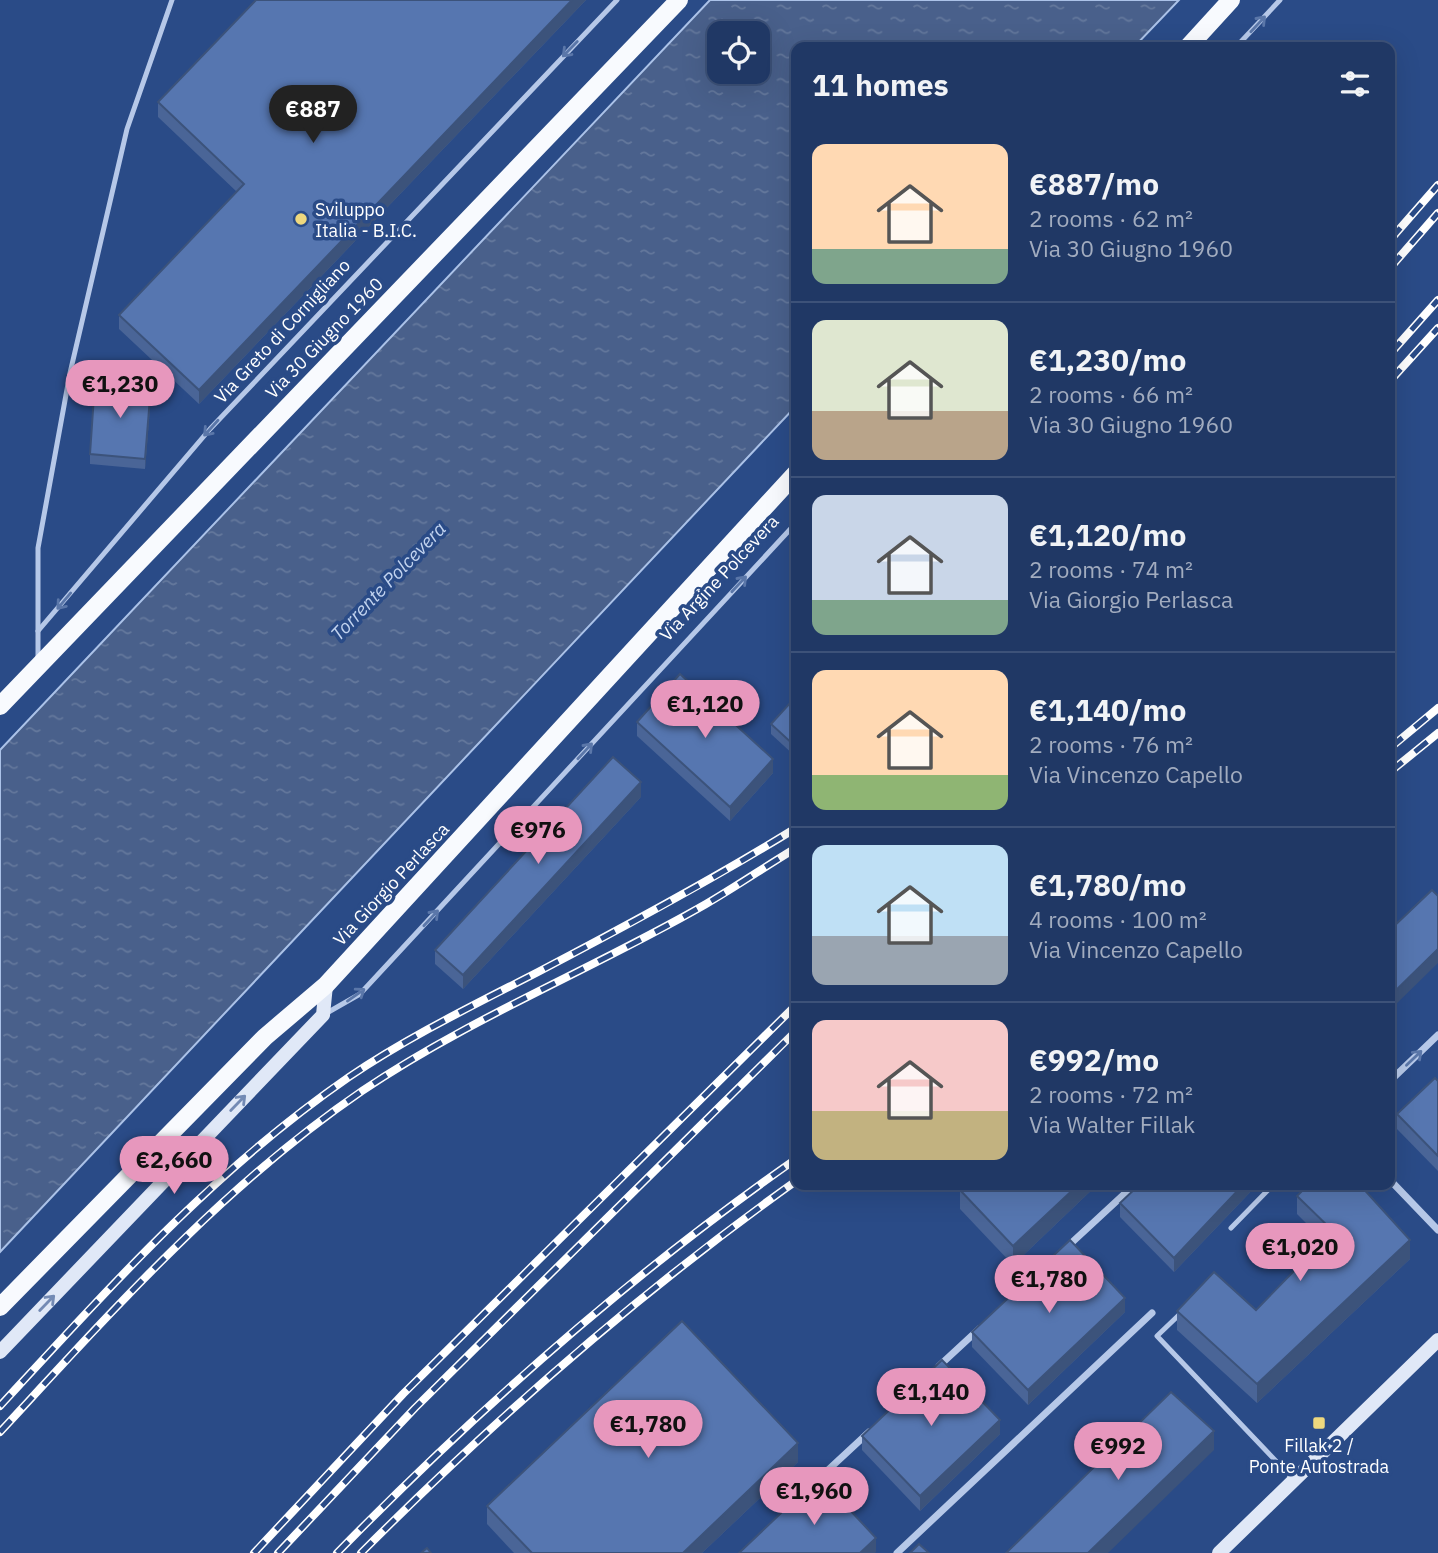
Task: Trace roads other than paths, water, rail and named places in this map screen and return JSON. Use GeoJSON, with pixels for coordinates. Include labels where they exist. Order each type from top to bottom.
{"type":"FeatureCollection","features":[{"type":"Feature","properties":{"kind":"main road","name":"Via 30 Giugno 1960"},"geometry":{"type":"LineString","coordinates":[[0,706],[679,0]]}},
{"type":"Feature","properties":{"kind":"main road"},"geometry":{"type":"LineString","coordinates":[[1193,42],[1231,0]]}},
{"type":"Feature","properties":{"kind":"main road","name":"Via Giorgio Perlasca"},"geometry":{"type":"LineString","coordinates":[[0,1307],[265,1037],[327,985],[791,478]]}},
{"type":"Feature","properties":{"kind":"main road"},"geometry":{"type":"LineString","coordinates":[[323,1015],[327,985]]}},
{"type":"Feature","properties":{"kind":"main road","name":"Via Argine Polcevera"},"geometry":{"type":"LineString","coordinates":[[0,1352],[323,1015]]}},
{"type":"Feature","properties":{"kind":"main road"},"geometry":{"type":"LineString","coordinates":[[1219,1553],[1438,1340]]}},
{"type":"Feature","properties":{"kind":"street"},"geometry":{"type":"LineString","coordinates":[[1395,1076],[1438,1035]]}},
{"type":"Feature","properties":{"kind":"street"},"geometry":{"type":"LineString","coordinates":[[1395,1185],[1438,1230]]}},
{"type":"Feature","properties":{"kind":"street"},"geometry":{"type":"LineString","coordinates":[[1063,1251],[1129,1190]]}},
{"type":"Feature","properties":{"kind":"street"},"geometry":{"type":"LineString","coordinates":[[897,1553],[1152,1313]]}},
{"type":"Feature","properties":{"kind":"street"},"geometry":{"type":"LineString","coordinates":[[931,1374],[982,1326]]}},
{"type":"Feature","properties":{"kind":"street"},"geometry":{"type":"LineString","coordinates":[[810,1487],[881,1421]]}},
{"type":"Feature","properties":{"kind":"lane"},"geometry":{"type":"LineString","coordinates":[[38,666],[38,548],[70,373],[127,129],[172,0]]}},
{"type":"Feature","properties":{"kind":"lane","name":"Via Greto di Cornigliano"},"geometry":{"type":"LineString","coordinates":[[38,631],[210,429],[617,0]]}},
{"type":"Feature","properties":{"kind":"lane"},"geometry":{"type":"LineString","coordinates":[[1241,42],[1279,0]]}},
{"type":"Feature","properties":{"kind":"lane","name":"Via Argine Polcevera"},"geometry":{"type":"LineString","coordinates":[[323,1015],[360,994],[791,528]]}},
{"type":"Feature","properties":{"kind":"lane"},"geometry":{"type":"LineString","coordinates":[[1231,1227],[1268,1190]]}},
{"type":"Feature","properties":{"kind":"lane"},"geometry":{"type":"LineString","coordinates":[[1187,1306],[1157,1336],[1294,1479]]}},
{"type":"Feature","properties":{"kind":"water","name":"Torrente Polcevera"},"geometry":{"type":"Polygon","coordinates":[[[710,0],[1179,0],[1139,42],[791,42],[791,411],[0,1252],[0,750],[710,0]]]}},
{"type":"Feature","properties":{"kind":"railway"},"geometry":{"type":"LineString","coordinates":[[1395,234],[1438,185]]}},
{"type":"Feature","properties":{"kind":"railway"},"geometry":{"type":"LineString","coordinates":[[1395,262],[1438,213]]}},
{"type":"Feature","properties":{"kind":"railway"},"geometry":{"type":"LineString","coordinates":[[1395,348],[1438,300]]}},
{"type":"Feature","properties":{"kind":"railway"},"geometry":{"type":"LineString","coordinates":[[1395,375],[1438,328]]}},
{"type":"Feature","properties":{"kind":"railway"},"geometry":{"type":"LineString","coordinates":[[1395,744],[1438,708]]}},
{"type":"Feature","properties":{"kind":"railway"},"geometry":{"type":"LineString","coordinates":[[1395,768],[1438,733]]}},
{"type":"Feature","properties":{"kind":"railway"},"geometry":{"type":"LineString","coordinates":[[0,1406],[123,1274],[208,1190],[300,1113],[349,1077],[418,1035],[668,902],[791,831]]}},
{"type":"Feature","properties":{"kind":"railway"},"geometry":{"type":"LineString","coordinates":[[0,1432],[172,1251],[216,1208],[311,1128],[362,1091],[445,1040],[663,928],[791,851]]}},
{"type":"Feature","properties":{"kind":"railway"},"geometry":{"type":"LineString","coordinates":[[254,1553],[403,1394],[791,1010]]}},
{"type":"Feature","properties":{"kind":"railway"},"geometry":{"type":"LineString","coordinates":[[278,1553],[415,1408],[791,1036]]}},
{"type":"Feature","properties":{"kind":"railway"},"geometry":{"type":"LineString","coordinates":[[337,1553],[445,1447],[558,1345],[674,1249],[791,1163]]}},
{"type":"Feature","properties":{"kind":"railway"},"geometry":{"type":"LineString","coordinates":[[361,1553],[464,1453],[571,1358],[681,1267],[791,1185]]}},
{"type":"Feature","properties":{"kind":"place","name":"Sviluppo Italia - B.I.C."},"geometry":{"type":"Point","coordinates":[301,219]}},
{"type":"Feature","properties":{"kind":"place","name":"Fillak 2 / Ponte Autostrada"},"geometry":{"type":"Point","coordinates":[1319,1423]}}]}
